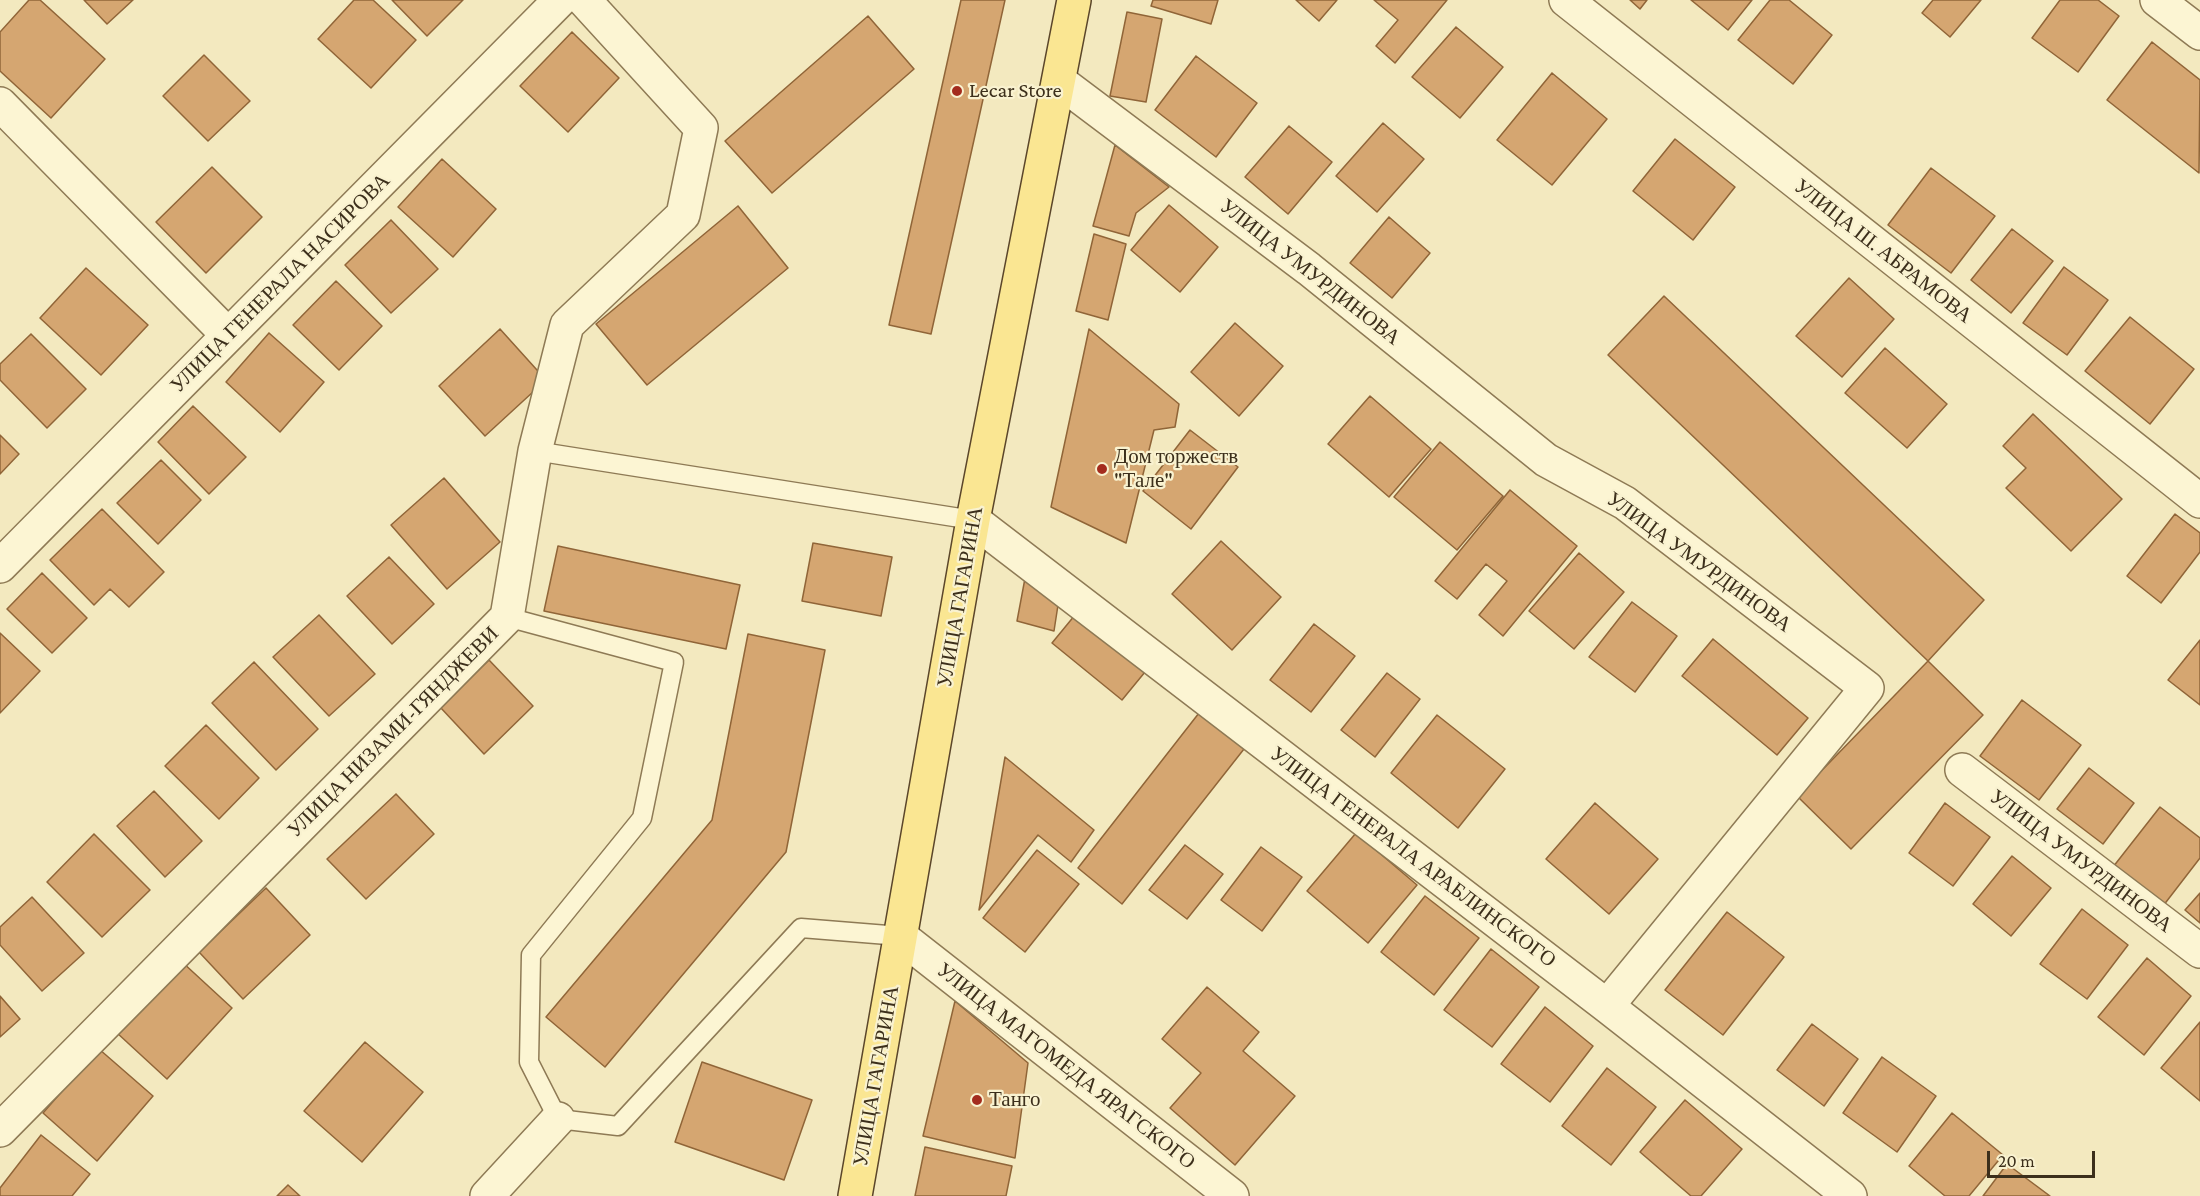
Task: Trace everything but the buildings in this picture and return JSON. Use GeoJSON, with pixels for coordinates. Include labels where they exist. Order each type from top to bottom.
{"type":"FeatureCollection","features":[{"type":"Feature","properties":{"kind":"main road","name":"УЛИЦА ГАГАРИНА"},"geometry":{"type":"LineString","coordinates":[[855,1196],[973,520],[1074,0]]}},
{"type":"Feature","properties":{"kind":"street","name":"УЛИЦА ГЕНЕРАЛА НАСИРОВА"},"geometry":{"type":"LineString","coordinates":[[0,566],[560,0]]}},
{"type":"Feature","properties":{"kind":"street","name":"УЛИЦА НИЗАМИ-ГЯНДЖЕВИ"},"geometry":{"type":"LineString","coordinates":[[0,1130],[507,617],[535,451],[567,325],[683,215],[701,128],[584,0]]}},
{"type":"Feature","properties":{"kind":"street","name":"УЛИЦА Ш. АБРАМОВА"},"geometry":{"type":"LineString","coordinates":[[1566,0],[2200,501]]}},
{"type":"Feature","properties":{"kind":"street"},"geometry":{"type":"LineString","coordinates":[[2157,0],[2200,33]]}},
{"type":"Feature","properties":{"kind":"street","name":"УЛИЦА УМУРДИНОВА"},"geometry":{"type":"LineString","coordinates":[[1059,81],[1309,269],[1546,460],[1625,503],[1867,688],[1607,1006]]}},
{"type":"Feature","properties":{"kind":"street"},"geometry":{"type":"LineString","coordinates":[[0,104],[228,335]]}},
{"type":"Feature","properties":{"kind":"street","name":"УЛИЦА ГЕНЕРАЛА АРАБЛИНСКОГО"},"geometry":{"type":"LineString","coordinates":[[973,520],[1607,1006],[1850,1196]]}},
{"type":"Feature","properties":{"kind":"street","name":"УЛИЦА УМУРДИНОВА"},"geometry":{"type":"LineString","coordinates":[[1962,770],[2200,951]]}},
{"type":"Feature","properties":{"kind":"street","name":"УЛИЦА МАГОМЕДА ЯРАГСКОГО"},"geometry":{"type":"LineString","coordinates":[[900,936],[1232,1196]]}},
{"type":"Feature","properties":{"kind":"street"},"geometry":{"type":"LineString","coordinates":[[487,1196],[558,1119]]}},
{"type":"Feature","properties":{"kind":"lane"},"geometry":{"type":"LineString","coordinates":[[535,451],[973,520]]}},
{"type":"Feature","properties":{"kind":"lane"},"geometry":{"type":"LineString","coordinates":[[507,617],[674,662],[642,818],[531,955],[529,1062],[558,1119],[618,1126],[801,928],[900,936]]}},
{"type":"Feature","properties":{"kind":"place","name":"Lecar Store"},"geometry":{"type":"Point","coordinates":[957,91]}},
{"type":"Feature","properties":{"kind":"place","name":"Дом торжеств \"Тале\""},"geometry":{"type":"Point","coordinates":[1102,469]}},
{"type":"Feature","properties":{"kind":"place","name":"Танго"},"geometry":{"type":"Point","coordinates":[977,1100]}}]}
